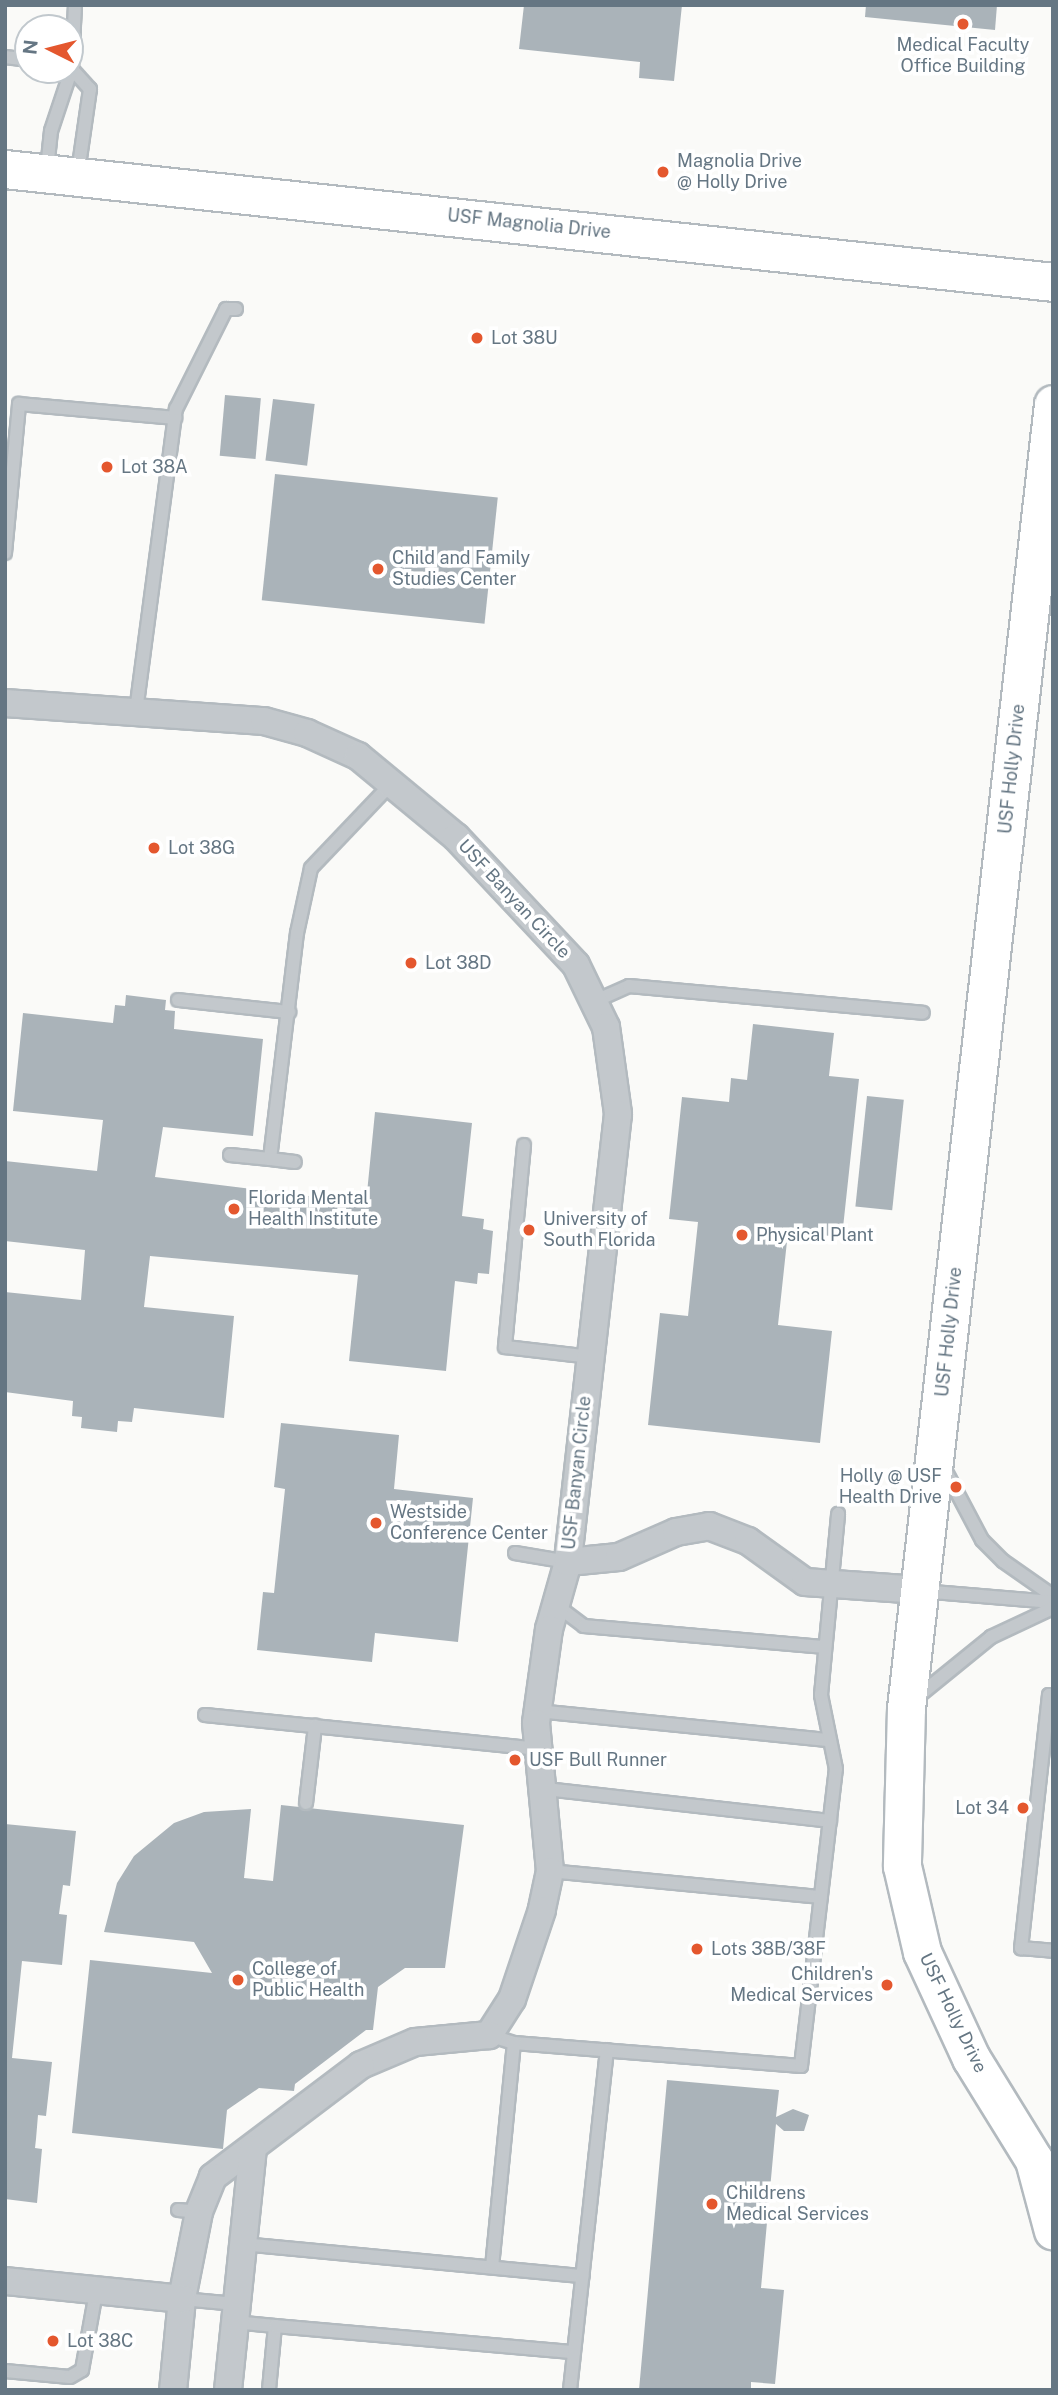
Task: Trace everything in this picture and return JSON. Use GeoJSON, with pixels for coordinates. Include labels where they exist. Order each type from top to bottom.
{"type":"FeatureCollection","features":[{"type":"Feature","properties":{"kind":"street","name":"USF Magnolia Drive"},"geometry":{"type":"LineString","coordinates":[[5,169],[1053,282]]}},
{"type":"Feature","properties":{"kind":"street","name":"USF Holly Drive"},"geometry":{"type":"LineString","coordinates":[[1053,404],[906,1708],[902,1866],[922,1952],[971,2058],[1034,2160],[1053,2231]]}},
{"type":"Feature","properties":{"kind":"street","name":"USF Banyan Circle"},"geometry":{"type":"LineString","coordinates":[[5,703],[264,721],[307,733],[358,756],[389,786],[456,837],[508,889],[576,965],[606,1027],[618,1114],[568,1562],[556,1605],[537,1711],[550,1871],[542,1910],[512,1999],[502,2039]]}},
{"type":"Feature","properties":{"kind":"street","name":"USF Banyan Circle"},"geometry":{"type":"LineString","coordinates":[[568,1562],[619,1557],[676,1532],[709,1526],[748,1541],[805,1582],[920,1591]]}},
{"type":"Feature","properties":{"kind":"street"},"geometry":{"type":"LineString","coordinates":[[173,2390],[188,2211],[213,2178],[360,2065],[415,2042],[502,2039]]}},
{"type":"Feature","properties":{"kind":"street"},"geometry":{"type":"LineString","coordinates":[[228,2390],[253,2149]]}},
{"type":"Feature","properties":{"kind":"street"},"geometry":{"type":"LineString","coordinates":[[5,2281],[182,2299]]}},
{"type":"Feature","properties":{"kind":"lane"},"geometry":{"type":"LineString","coordinates":[[62,175],[90,89],[84,82]]}},
{"type":"Feature","properties":{"kind":"lane"},"geometry":{"type":"LineString","coordinates":[[62,175],[51,131],[66,84]]}},
{"type":"Feature","properties":{"kind":"lane"},"geometry":{"type":"LineString","coordinates":[[136,711],[175,418],[226,309],[236,309]]}},
{"type":"Feature","properties":{"kind":"lane"},"geometry":{"type":"LineString","coordinates":[[5,553],[19,404],[175,418]]}},
{"type":"Feature","properties":{"kind":"lane"},"geometry":{"type":"LineString","coordinates":[[270,1159],[297,933],[311,868],[389,786]]}},
{"type":"Feature","properties":{"kind":"lane"},"geometry":{"type":"LineString","coordinates":[[593,1002],[629,986],[923,1013]]}},
{"type":"Feature","properties":{"kind":"lane"},"geometry":{"type":"LineString","coordinates":[[177,1000],[289,1012]]}},
{"type":"Feature","properties":{"kind":"lane"},"geometry":{"type":"LineString","coordinates":[[524,1145],[505,1347],[590,1357]]}},
{"type":"Feature","properties":{"kind":"lane"},"geometry":{"type":"LineString","coordinates":[[230,1155],[295,1162]]}},
{"type":"Feature","properties":{"kind":"lane"},"geometry":{"type":"LineString","coordinates":[[936,1450],[982,1540],[1003,1561],[1053,1596]]}},
{"type":"Feature","properties":{"kind":"lane"},"geometry":{"type":"LineString","coordinates":[[492,2267],[502,2039],[801,2066],[836,1769],[821,1695],[838,1514]]}},
{"type":"Feature","properties":{"kind":"lane"},"geometry":{"type":"LineString","coordinates":[[515,1553],[568,1562]]}},
{"type":"Feature","properties":{"kind":"lane"},"geometry":{"type":"LineString","coordinates":[[920,1591],[1053,1602]]}},
{"type":"Feature","properties":{"kind":"lane"},"geometry":{"type":"LineString","coordinates":[[556,1605],[584,1626],[825,1647]]}},
{"type":"Feature","properties":{"kind":"lane"},"geometry":{"type":"LineString","coordinates":[[906,1708],[952,1665],[991,1637],[1053,1608]]}},
{"type":"Feature","properties":{"kind":"lane"},"geometry":{"type":"LineString","coordinates":[[1053,1696],[1049,1695],[1021,1948],[1053,1951]]}},
{"type":"Feature","properties":{"kind":"lane"},"geometry":{"type":"LineString","coordinates":[[537,1711],[830,1740]]}},
{"type":"Feature","properties":{"kind":"lane"},"geometry":{"type":"LineString","coordinates":[[205,1715],[541,1749]]}},
{"type":"Feature","properties":{"kind":"lane"},"geometry":{"type":"LineString","coordinates":[[306,1803],[315,1726]]}},
{"type":"Feature","properties":{"kind":"lane"},"geometry":{"type":"LineString","coordinates":[[545,1789],[830,1821]]}},
{"type":"Feature","properties":{"kind":"lane"},"geometry":{"type":"LineString","coordinates":[[550,1871],[821,1896]]}},
{"type":"Feature","properties":{"kind":"lane"},"geometry":{"type":"LineString","coordinates":[[570,2390],[607,2050]]}},
{"type":"Feature","properties":{"kind":"lane"},"geometry":{"type":"LineString","coordinates":[[243,2244],[582,2276]]}},
{"type":"Feature","properties":{"kind":"lane"},"geometry":{"type":"LineString","coordinates":[[5,2371],[70,2377],[82,2371],[96,2292]]}},
{"type":"Feature","properties":{"kind":"lane"},"geometry":{"type":"LineString","coordinates":[[182,2299],[275,2326],[574,2352]]}},
{"type":"Feature","properties":{"kind":"lane"},"geometry":{"type":"LineString","coordinates":[[269,2390],[275,2326]]}},
{"type":"Feature","properties":{"kind":"building"},"geometry":{"type":"Polygon","coordinates":[[[524,5],[682,5],[674,81],[639,78],[640,62],[519,49],[524,5]]]}},
{"type":"Feature","properties":{"kind":"building","name":"Medical Faculty Office Building"},"geometry":{"type":"Polygon","coordinates":[[[866,5],[997,5],[995,30],[865,17],[866,5]]]}},
{"type":"Feature","properties":{"kind":"building"},"geometry":{"type":"Polygon","coordinates":[[[225,395],[261,398],[256,459],[220,456],[225,395]]]}},
{"type":"Feature","properties":{"kind":"building"},"geometry":{"type":"Polygon","coordinates":[[[273,399],[315,404],[307,466],[265,461],[273,399]]]}},
{"type":"Feature","properties":{"kind":"building","name":"Child and Family Studies Center"},"geometry":{"type":"Polygon","coordinates":[[[275,474],[498,497],[484,624],[262,600],[275,474]]]}},
{"type":"Feature","properties":{"kind":"building","name":"Florida Mental Health Institute"},"geometry":{"type":"Polygon","coordinates":[[[126,995],[166,1000],[165,1010],[175,1011],[174,1029],[263,1039],[253,1136],[163,1127],[155,1177],[366,1203],[375,1112],[472,1123],[462,1216],[484,1219],[483,1229],[493,1231],[489,1274],[478,1273],[477,1284],[455,1281],[446,1371],[349,1361],[358,1275],[150,1256],[144,1307],[234,1316],[224,1418],[134,1408],[132,1422],[118,1421],[117,1432],[81,1428],[82,1417],[72,1416],[73,1401],[5,1392],[5,1292],[81,1300],[85,1250],[5,1241],[5,1161],[97,1171],[103,1120],[13,1111],[23,1013],[113,1023],[115,1005],[125,1006],[126,995]]]}},
{"type":"Feature","properties":{"kind":"building","name":"Physical Plant"},"geometry":{"type":"Polygon","coordinates":[[[753,1024],[834,1033],[829,1076],[859,1079],[842,1237],[788,1232],[778,1325],[832,1331],[820,1443],[648,1425],[660,1313],[688,1316],[698,1222],[669,1219],[682,1097],[729,1102],[731,1078],[747,1080],[753,1024]]]}},
{"type":"Feature","properties":{"kind":"building"},"geometry":{"type":"Polygon","coordinates":[[[867,1096],[904,1100],[892,1210],[855,1206],[867,1096]]]}},
{"type":"Feature","properties":{"kind":"building","name":"Westside Conference Center"},"geometry":{"type":"Polygon","coordinates":[[[281,1423],[399,1435],[394,1489],[473,1498],[458,1642],[375,1633],[372,1662],[257,1650],[263,1592],[274,1593],[285,1489],[274,1487],[281,1423]]]}},
{"type":"Feature","properties":{"kind":"building","name":"College of Public Health"},"geometry":{"type":"Polygon","coordinates":[[[281,1805],[464,1825],[445,1968],[405,1968],[378,1987],[373,2030],[366,2030],[295,2084],[294,2091],[259,2088],[227,2110],[223,2149],[72,2133],[90,1960],[212,1973],[194,1942],[104,1932],[117,1883],[134,1856],[174,1823],[204,1812],[251,1809],[244,1878],[273,1881],[281,1805]]]}},
{"type":"Feature","properties":{"kind":"building"},"geometry":{"type":"Polygon","coordinates":[[[5,1824],[76,1831],[70,1886],[63,1885],[59,1914],[67,1915],[62,1965],[22,1961],[12,2058],[52,2062],[46,2116],[38,2115],[35,2148],[42,2149],[37,2203],[5,2199],[5,1824]]]}},
{"type":"Feature","properties":{"kind":"building","name":"Childrens Medical Services"},"geometry":{"type":"Polygon","coordinates":[[[667,2080],[779,2090],[776,2117],[793,2109],[809,2115],[804,2131],[784,2131],[776,2124],[761,2288],[784,2290],[775,2384],[751,2382],[751,2390],[639,2390],[667,2080]]]}},
{"type":"Feature","properties":{"kind":"place","name":"Medical Faculty Office Building"},"geometry":{"type":"Point","coordinates":[963,24]}},
{"type":"Feature","properties":{"kind":"place","name":"Magnolia Drive @ Holly Drive"},"geometry":{"type":"Point","coordinates":[663,172]}},
{"type":"Feature","properties":{"kind":"place","name":"Lot 38U"},"geometry":{"type":"Point","coordinates":[477,338]}},
{"type":"Feature","properties":{"kind":"place","name":"Lot 38A"},"geometry":{"type":"Point","coordinates":[107,467]}},
{"type":"Feature","properties":{"kind":"place","name":"Child and Family Studies Center"},"geometry":{"type":"Point","coordinates":[378,569]}},
{"type":"Feature","properties":{"kind":"place","name":"Lot 38G"},"geometry":{"type":"Point","coordinates":[154,848]}},
{"type":"Feature","properties":{"kind":"place","name":"Lot 38D"},"geometry":{"type":"Point","coordinates":[411,963]}},
{"type":"Feature","properties":{"kind":"place","name":"Florida Mental Health Institute"},"geometry":{"type":"Point","coordinates":[234,1209]}},
{"type":"Feature","properties":{"kind":"place","name":"University of South Florida"},"geometry":{"type":"Point","coordinates":[529,1230]}},
{"type":"Feature","properties":{"kind":"place","name":"Physical Plant"},"geometry":{"type":"Point","coordinates":[742,1235]}},
{"type":"Feature","properties":{"kind":"place","name":"Holly @ USF Health Drive"},"geometry":{"type":"Point","coordinates":[956,1487]}},
{"type":"Feature","properties":{"kind":"place","name":"Westside Conference Center"},"geometry":{"type":"Point","coordinates":[376,1523]}},
{"type":"Feature","properties":{"kind":"place","name":"USF Bull Runner"},"geometry":{"type":"Point","coordinates":[515,1760]}},
{"type":"Feature","properties":{"kind":"place","name":"Lot 34"},"geometry":{"type":"Point","coordinates":[1023,1808]}},
{"type":"Feature","properties":{"kind":"place","name":"Lots 38B/38F"},"geometry":{"type":"Point","coordinates":[697,1949]}},
{"type":"Feature","properties":{"kind":"place","name":"College of Public Health"},"geometry":{"type":"Point","coordinates":[238,1980]}},
{"type":"Feature","properties":{"kind":"place","name":"Children's Medical Services"},"geometry":{"type":"Point","coordinates":[887,1985]}},
{"type":"Feature","properties":{"kind":"place","name":"Childrens Medical Services"},"geometry":{"type":"Point","coordinates":[712,2204]}},
{"type":"Feature","properties":{"kind":"place","name":"Lot 38C"},"geometry":{"type":"Point","coordinates":[53,2341]}}]}
